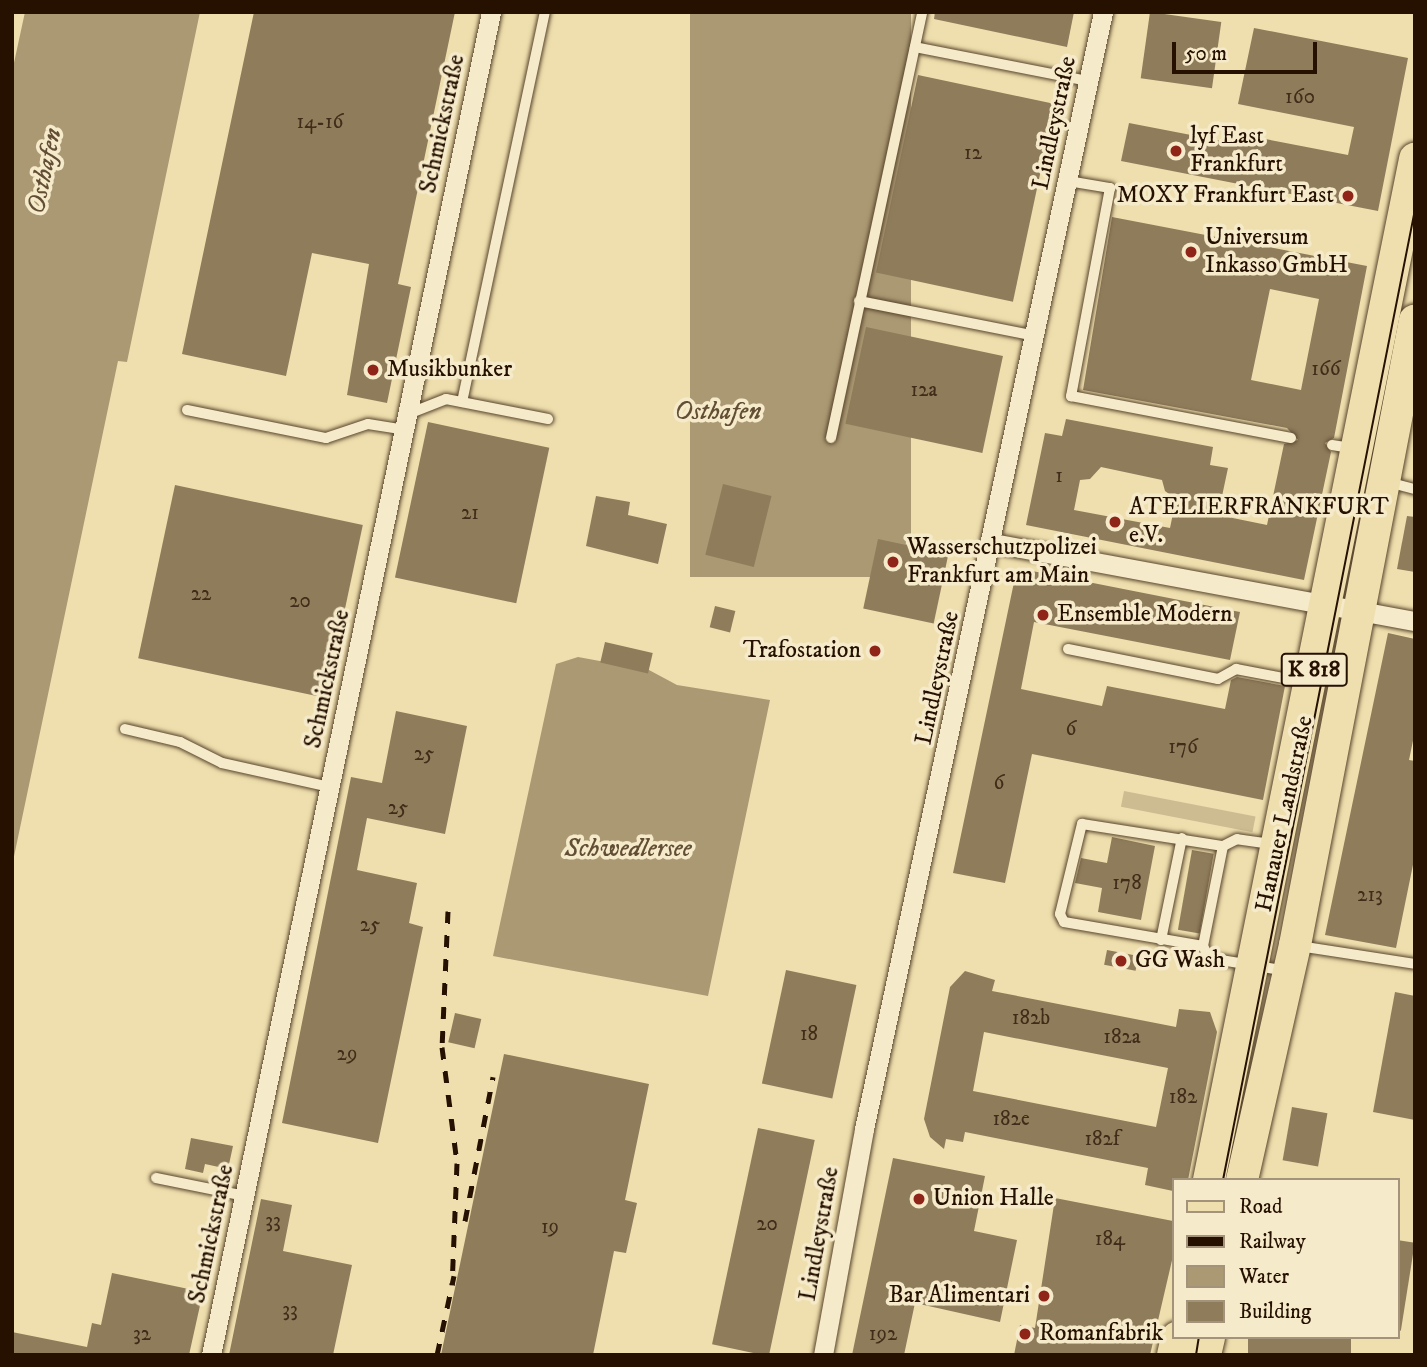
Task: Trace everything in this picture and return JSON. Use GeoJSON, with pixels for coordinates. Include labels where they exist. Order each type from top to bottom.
{"type":"FeatureCollection","features":[{"type":"Feature","properties":{"kind":"main road","name":"Hanauer Landstraße"},"geometry":{"type":"LineString","coordinates":[[1209,1178],[1328,604],[1345,447],[1415,159]]}},
{"type":"Feature","properties":{"kind":"main road","name":"Hanauer Landstraße"},"geometry":{"type":"LineString","coordinates":[[1242,1178],[1292,958],[1415,320]]}},
{"type":"Feature","properties":{"kind":"street","name":"Schmickstraße"},"geometry":{"type":"LineString","coordinates":[[211,1355],[491,12]]}},
{"type":"Feature","properties":{"kind":"street","name":"Lindleystraße"},"geometry":{"type":"LineString","coordinates":[[823,1355],[864,1129],[993,543],[1103,12]]}},
{"type":"Feature","properties":{"kind":"street"},"geometry":{"type":"LineString","coordinates":[[993,543],[1415,621]]}},
{"type":"Feature","properties":{"kind":"lane"},"geometry":{"type":"LineString","coordinates":[[462,402],[545,12]]}},
{"type":"Feature","properties":{"kind":"lane"},"geometry":{"type":"LineString","coordinates":[[831,438],[922,12]]}},
{"type":"Feature","properties":{"kind":"lane"},"geometry":{"type":"LineString","coordinates":[[915,47],[1089,81]]}},
{"type":"Feature","properties":{"kind":"lane"},"geometry":{"type":"LineString","coordinates":[[1068,181],[1110,188],[1071,396],[1291,438]]}},
{"type":"Feature","properties":{"kind":"lane"},"geometry":{"type":"LineString","coordinates":[[859,301],[1035,336]]}},
{"type":"Feature","properties":{"kind":"lane"},"geometry":{"type":"LineString","coordinates":[[187,410],[326,438],[368,424],[407,422],[446,399],[548,419]]}},
{"type":"Feature","properties":{"kind":"lane"},"geometry":{"type":"LineString","coordinates":[[1385,481],[1415,489]]}},
{"type":"Feature","properties":{"kind":"lane"},"geometry":{"type":"LineString","coordinates":[[1068,649],[1218,679],[1236,669],[1312,684]]}},
{"type":"Feature","properties":{"kind":"lane"},"geometry":{"type":"LineString","coordinates":[[125,729],[180,742],[222,763],[330,788]]}},
{"type":"Feature","properties":{"kind":"lane"},"geometry":{"type":"LineString","coordinates":[[1203,946],[1064,922],[1060,914],[1082,824],[1223,846],[1237,839],[1279,845]]}},
{"type":"Feature","properties":{"kind":"lane"},"geometry":{"type":"LineString","coordinates":[[1161,940],[1182,838]]}},
{"type":"Feature","properties":{"kind":"lane"},"geometry":{"type":"LineString","coordinates":[[1223,846],[1203,946],[1209,958],[1254,965],[1292,958],[1415,964]]}},
{"type":"Feature","properties":{"kind":"lane"},"geometry":{"type":"LineString","coordinates":[[156,1178],[245,1196]]}},
{"type":"Feature","properties":{"kind":"shaded area"},"geometry":{"type":"Polygon","coordinates":[[[1124,791],[1256,817],[1252,832],[1121,807],[1124,791]]]}},
{"type":"Feature","properties":{"kind":"water","name":"Osthafen"},"geometry":{"type":"Polygon","coordinates":[[[25,12],[200,12],[127,362],[118,361],[12,866],[12,72],[25,12]]]}},
{"type":"Feature","properties":{"kind":"water","name":"Osthafen"},"geometry":{"type":"Polygon","coordinates":[[[690,12],[911,12],[911,577],[690,577],[690,12]]]}},
{"type":"Feature","properties":{"kind":"water","name":"Schwedlersee"},"geometry":{"type":"Polygon","coordinates":[[[578,657],[649,670],[677,685],[770,700],[708,996],[493,956],[556,664],[578,657]]]}},
{"type":"Feature","properties":{"kind":"building"},"geometry":{"type":"Polygon","coordinates":[[[254,12],[455,12],[398,284],[411,287],[387,403],[347,395],[369,264],[312,253],[286,376],[182,354],[254,12]]]}},
{"type":"Feature","properties":{"kind":"building"},"geometry":{"type":"Polygon","coordinates":[[[935,12],[1074,12],[1067,47],[934,19],[935,12]]]}},
{"type":"Feature","properties":{"kind":"building"},"geometry":{"type":"Polygon","coordinates":[[[1150,12],[1221,22],[1212,88],[1141,78],[1150,12]]]}},
{"type":"Feature","properties":{"kind":"building"},"geometry":{"type":"Polygon","coordinates":[[[1254,28],[1408,58],[1378,211],[1121,161],[1129,123],[1248,146],[1250,136],[1348,155],[1354,127],[1238,104],[1254,28]]]}},
{"type":"Feature","properties":{"kind":"building"},"geometry":{"type":"Polygon","coordinates":[[[918,75],[1055,104],[1013,302],[876,273],[918,75]]]}},
{"type":"Feature","properties":{"kind":"building"},"geometry":{"type":"Polygon","coordinates":[[[1112,217],[1367,266],[1334,438],[1325,443],[1331,452],[1304,580],[1026,525],[1045,433],[1062,436],[1066,419],[1213,447],[1210,465],[1228,468],[1218,515],[1267,525],[1284,444],[1298,440],[1287,428],[1083,390],[1112,217]],[[1270,289],[1251,380],[1301,390],[1319,299],[1270,289]],[[1101,467],[1090,479],[1080,480],[1074,510],[1170,528],[1176,499],[1165,491],[1162,480],[1101,467]]]}},
{"type":"Feature","properties":{"kind":"building"},"geometry":{"type":"Polygon","coordinates":[[[866,327],[1003,356],[982,453],[845,424],[866,327]]]}},
{"type":"Feature","properties":{"kind":"building"},"geometry":{"type":"Polygon","coordinates":[[[428,422],[549,448],[516,603],[395,578],[428,422]]]}},
{"type":"Feature","properties":{"kind":"building"},"geometry":{"type":"Polygon","coordinates":[[[723,484],[772,496],[754,567],[705,555],[723,484]]]}},
{"type":"Feature","properties":{"kind":"building"},"geometry":{"type":"Polygon","coordinates":[[[175,485],[363,525],[326,698],[138,658],[175,485]]]}},
{"type":"Feature","properties":{"kind":"building"},"geometry":{"type":"Polygon","coordinates":[[[596,496],[630,502],[628,515],[667,524],[658,564],[586,546],[596,496]]]}},
{"type":"Feature","properties":{"kind":"building"},"geometry":{"type":"Polygon","coordinates":[[[1407,516],[1415,517],[1415,572],[1397,569],[1407,516]]]}},
{"type":"Feature","properties":{"kind":"building"},"geometry":{"type":"Polygon","coordinates":[[[878,539],[948,554],[934,623],[863,608],[878,539]]]}},
{"type":"Feature","properties":{"kind":"building"},"geometry":{"type":"Polygon","coordinates":[[[1017,568],[1240,612],[1230,660],[1034,622],[1021,689],[1102,706],[1107,686],[1225,709],[1231,680],[1237,677],[1285,686],[1263,800],[1032,754],[1005,883],[953,873],[1017,568]]]}},
{"type":"Feature","properties":{"kind":"building"},"geometry":{"type":"Polygon","coordinates":[[[715,606],[735,611],[730,632],[710,627],[715,606]]]}},
{"type":"Feature","properties":{"kind":"building"},"geometry":{"type":"Polygon","coordinates":[[[1388,633],[1415,639],[1415,731],[1409,760],[1415,761],[1415,855],[1396,948],[1325,935],[1388,633]]]}},
{"type":"Feature","properties":{"kind":"building"},"geometry":{"type":"Polygon","coordinates":[[[605,642],[653,653],[648,673],[600,662],[605,642]]]}},
{"type":"Feature","properties":{"kind":"building"},"geometry":{"type":"Polygon","coordinates":[[[396,711],[467,726],[445,834],[367,818],[357,870],[417,883],[409,923],[423,927],[378,1143],[282,1123],[351,777],[382,783],[396,711]]]}},
{"type":"Feature","properties":{"kind":"building"},"geometry":{"type":"Polygon","coordinates":[[[1112,837],[1155,846],[1141,920],[1098,912],[1102,888],[1075,883],[1081,858],[1107,863],[1112,837]]]}},
{"type":"Feature","properties":{"kind":"building"},"geometry":{"type":"Polygon","coordinates":[[[1192,850],[1214,854],[1200,934],[1178,930],[1192,850]]]}},
{"type":"Feature","properties":{"kind":"building","name":"GG Wash"},"geometry":{"type":"Polygon","coordinates":[[[1107,950],[1138,956],[1136,971],[1104,965],[1107,950]]]}},
{"type":"Feature","properties":{"kind":"building"},"geometry":{"type":"Polygon","coordinates":[[[786,970],[856,985],[832,1098],[762,1083],[786,970]]]}},
{"type":"Feature","properties":{"kind":"building"},"geometry":{"type":"Polygon","coordinates":[[[965,971],[995,980],[992,991],[1176,1027],[1179,1009],[1210,1012],[1217,1032],[1188,1178],[1172,1178],[1172,1191],[1145,1185],[1148,1168],[965,1132],[963,1142],[946,1139],[944,1149],[930,1137],[924,1119],[950,987],[965,971]],[[984,1032],[973,1091],[1156,1127],[1168,1068],[984,1032]]]}},
{"type":"Feature","properties":{"kind":"building"},"geometry":{"type":"Polygon","coordinates":[[[1395,992],[1415,996],[1415,1120],[1373,1112],[1395,992]]]}},
{"type":"Feature","properties":{"kind":"building"},"geometry":{"type":"Polygon","coordinates":[[[455,1013],[481,1019],[475,1048],[448,1042],[455,1013]]]}},
{"type":"Feature","properties":{"kind":"building"},"geometry":{"type":"Polygon","coordinates":[[[504,1054],[649,1084],[625,1200],[637,1203],[626,1253],[614,1251],[593,1355],[441,1355],[504,1054]]]}},
{"type":"Feature","properties":{"kind":"building"},"geometry":{"type":"Polygon","coordinates":[[[1292,1107],[1327,1113],[1318,1166],[1283,1160],[1292,1107]]]}},
{"type":"Feature","properties":{"kind":"building"},"geometry":{"type":"Polygon","coordinates":[[[758,1128],[815,1140],[769,1355],[712,1344],[758,1128]]]}},
{"type":"Feature","properties":{"kind":"building"},"geometry":{"type":"Polygon","coordinates":[[[191,1138],[233,1146],[228,1169],[205,1164],[203,1173],[185,1169],[191,1138]]]}},
{"type":"Feature","properties":{"kind":"building"},"geometry":{"type":"Polygon","coordinates":[[[893,1158],[985,1176],[974,1231],[1017,1240],[1000,1322],[915,1303],[904,1355],[852,1355],[893,1158]]]}},
{"type":"Feature","properties":{"kind":"building"},"geometry":{"type":"Polygon","coordinates":[[[1055,1198],[1172,1221],[1172,1260],[1150,1355],[1014,1355],[1020,1325],[1035,1328],[1055,1198]]]}},
{"type":"Feature","properties":{"kind":"building"},"geometry":{"type":"Polygon","coordinates":[[[261,1199],[292,1205],[283,1251],[352,1265],[333,1355],[229,1355],[261,1199]]]}},
{"type":"Feature","properties":{"kind":"building"},"geometry":{"type":"Polygon","coordinates":[[[1399,1240],[1415,1243],[1401,1331],[1399,1330],[1399,1240]]]}},
{"type":"Feature","properties":{"kind":"building"},"geometry":{"type":"Polygon","coordinates":[[[112,1273],[203,1292],[189,1355],[12,1355],[12,1332],[87,1347],[92,1323],[101,1325],[112,1273]]]}},
{"type":"Feature","properties":{"kind":"building"},"geometry":{"type":"Polygon","coordinates":[[[1248,1339],[1351,1339],[1351,1355],[1248,1355],[1248,1339]]]}},
{"type":"Feature","properties":{"kind":"tram line"},"geometry":{"type":"LineString","coordinates":[[1223,1178],[1415,209]]}},
{"type":"Feature","properties":{"kind":"tram line"},"geometry":{"type":"LineString","coordinates":[[1196,1355],[1199,1339]]}},
{"type":"Feature","properties":{"kind":"railway"},"geometry":{"type":"LineString","coordinates":[[448,911],[442,1047],[457,1163],[452,1285]]}},
{"type":"Feature","properties":{"kind":"railway"},"geometry":{"type":"LineString","coordinates":[[465,1221],[493,1077]]}},
{"type":"Feature","properties":{"kind":"railway"},"geometry":{"type":"LineString","coordinates":[[437,1355],[454,1276]]}},
{"type":"Feature","properties":{"kind":"place","name":"lyf East Frankfurt"},"geometry":{"type":"Point","coordinates":[1176,151]}},
{"type":"Feature","properties":{"kind":"place","name":"MOXY Frankfurt East"},"geometry":{"type":"Point","coordinates":[1348,196]}},
{"type":"Feature","properties":{"kind":"place","name":"Universum Inkasso GmbH"},"geometry":{"type":"Point","coordinates":[1191,252]}},
{"type":"Feature","properties":{"kind":"place","name":"Musikbunker"},"geometry":{"type":"Point","coordinates":[373,370]}},
{"type":"Feature","properties":{"kind":"place","name":"ATELIERFRANKFURT e.V."},"geometry":{"type":"Point","coordinates":[1115,522]}},
{"type":"Feature","properties":{"kind":"place","name":"Wasserschutzpolizei Frankfurt am Main"},"geometry":{"type":"Point","coordinates":[893,562]}},
{"type":"Feature","properties":{"kind":"place","name":"Ensemble Modern"},"geometry":{"type":"Point","coordinates":[1043,615]}},
{"type":"Feature","properties":{"kind":"place","name":"Trafostation"},"geometry":{"type":"Point","coordinates":[875,651]}},
{"type":"Feature","properties":{"kind":"place","name":"GG Wash"},"geometry":{"type":"Point","coordinates":[1121,961]}},
{"type":"Feature","properties":{"kind":"place","name":"Union Halle"},"geometry":{"type":"Point","coordinates":[919,1199]}},
{"type":"Feature","properties":{"kind":"place","name":"Bar Alimentari"},"geometry":{"type":"Point","coordinates":[1044,1296]}},
{"type":"Feature","properties":{"kind":"place","name":"Romanfabrik"},"geometry":{"type":"Point","coordinates":[1025,1334]}}]}
